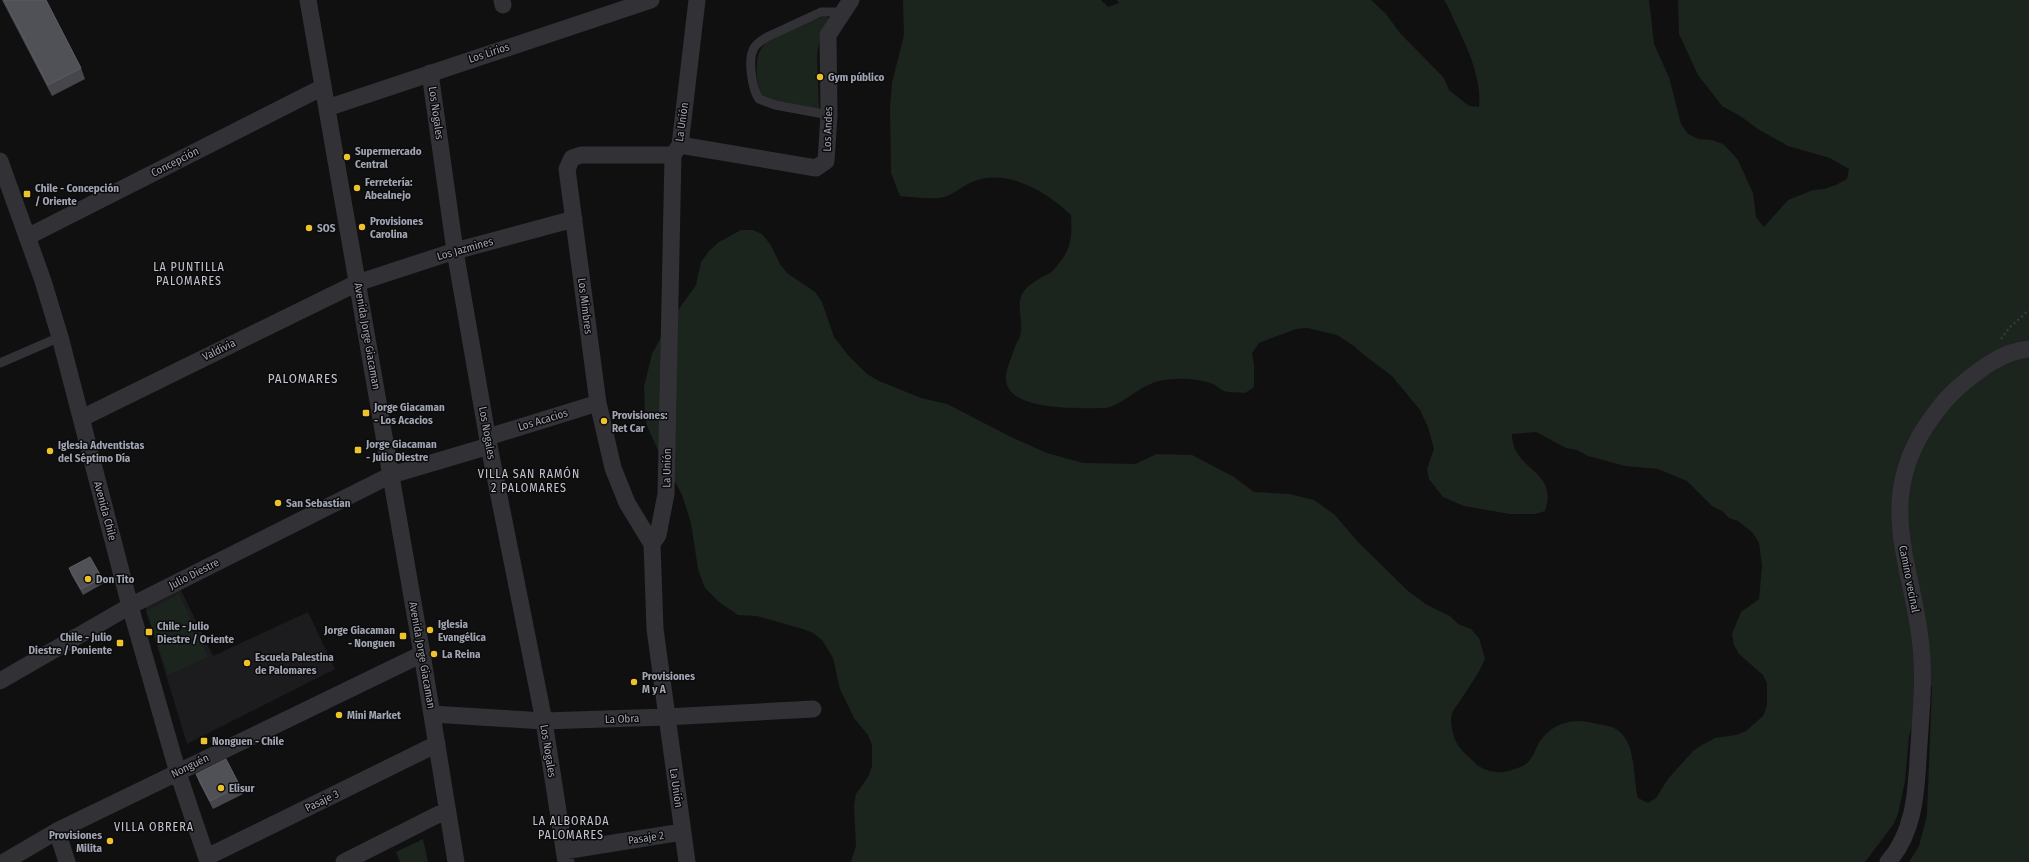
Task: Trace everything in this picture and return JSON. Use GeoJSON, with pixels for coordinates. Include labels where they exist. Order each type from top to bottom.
{"type":"FeatureCollection","features":[{"type":"Feature","properties":{"kind":"street","name":"Avenida Jorge Giacaman"},"geometry":{"type":"LineString","coordinates":[[308,0],[422,654],[456,862]]}},
{"type":"Feature","properties":{"kind":"street","name":"Los Lirios"},"geometry":{"type":"LineString","coordinates":[[327,108],[652,0]]}},
{"type":"Feature","properties":{"kind":"street","name":"La Unión"},"geometry":{"type":"LineString","coordinates":[[687,862],[655,629],[652,544],[658,535],[666,494],[676,150],[697,0]]}},
{"type":"Feature","properties":{"kind":"street","name":"Los Andes"},"geometry":{"type":"LineString","coordinates":[[676,150],[816,168],[826,161],[830,115],[828,35],[847,6]]}},
{"type":"Feature","properties":{"kind":"street","name":"Los Nogales"},"geometry":{"type":"LineString","coordinates":[[430,73],[455,251],[489,441],[544,721],[565,857]]}},
{"type":"Feature","properties":{"kind":"street","name":"Concepción"},"geometry":{"type":"LineString","coordinates":[[27,237],[323,87]]}},
{"type":"Feature","properties":{"kind":"street","name":"Los Mimbres"},"geometry":{"type":"LineString","coordinates":[[652,544],[627,503],[613,468],[598,403],[567,169],[572,158],[581,155],[676,150]]}},
{"type":"Feature","properties":{"kind":"street","name":"Avenida Chile"},"geometry":{"type":"LineString","coordinates":[[0,161],[60,337],[130,606],[178,773],[207,860]]}},
{"type":"Feature","properties":{"kind":"street","name":"Los Jazmines"},"geometry":{"type":"LineString","coordinates":[[357,283],[455,251],[574,219]]}},
{"type":"Feature","properties":{"kind":"street","name":"Valdivia"},"geometry":{"type":"LineString","coordinates":[[82,418],[357,283]]}},
{"type":"Feature","properties":{"kind":"street","name":"Camino vecinal"},"geometry":{"type":"LineString","coordinates":[[1888,862],[1900,846],[1911,820],[1917,781],[1923,686],[1921,644],[1902,543],[1900,500],[1905,468],[1919,438],[1948,395],[1988,365],[2014,352],[2029,349]]}},
{"type":"Feature","properties":{"kind":"street","name":"Los Acacios"},"geometry":{"type":"LineString","coordinates":[[391,474],[598,403]]}},
{"type":"Feature","properties":{"kind":"street","name":"Julio Diestre"},"geometry":{"type":"LineString","coordinates":[[0,681],[130,606],[391,474]]}},
{"type":"Feature","properties":{"kind":"street","name":"Nonguén"},"geometry":{"type":"LineString","coordinates":[[4,862],[57,831],[422,654]]}},
{"type":"Feature","properties":{"kind":"street","name":"La Obra"},"geometry":{"type":"LineString","coordinates":[[432,714],[544,721],[666,717],[813,709]]}},
{"type":"Feature","properties":{"kind":"street","name":"Pasaje 3"},"geometry":{"type":"LineString","coordinates":[[207,860],[437,744]]}},
{"type":"Feature","properties":{"kind":"street"},"geometry":{"type":"LineString","coordinates":[[344,862],[447,810]]}},
{"type":"Feature","properties":{"kind":"street"},"geometry":{"type":"LineString","coordinates":[[57,831],[67,862]]}},
{"type":"Feature","properties":{"kind":"street","name":"Pasaje 2"},"geometry":{"type":"LineString","coordinates":[[565,857],[682,832]]}},
{"type":"Feature","properties":{"kind":"lane"},"geometry":{"type":"LineString","coordinates":[[830,115],[775,105],[759,99],[753,85],[753,49],[759,42],[767,37],[821,12],[847,6]]}},
{"type":"Feature","properties":{"kind":"lane"},"geometry":{"type":"LineString","coordinates":[[0,363],[60,337]]}},
{"type":"Feature","properties":{"kind":"path"},"geometry":{"type":"LineString","coordinates":[[1998,343],[2009,328],[2029,310]]}},
{"type":"Feature","properties":{"kind":"shaded area"},"geometry":{"type":"Polygon","coordinates":[[[903,0],[1101,0],[1108,7],[1119,3],[1117,0],[1371,0],[1386,14],[1400,33],[1444,78],[1449,90],[1469,106],[1479,107],[1478,85],[1473,63],[1444,0],[1649,0],[1654,44],[1669,77],[1681,124],[1688,134],[1699,139],[1712,140],[1723,144],[1738,160],[1753,193],[1756,217],[1764,227],[1788,200],[1813,190],[1824,189],[1836,185],[1847,179],[1849,169],[1830,158],[1788,146],[1722,106],[1698,75],[1679,34],[1678,0],[2029,0],[2029,862],[1909,862],[1919,846],[1927,815],[1932,686],[1924,691],[1909,736],[1905,781],[1898,814],[1893,825],[1865,862],[851,862],[856,846],[854,805],[856,794],[868,777],[872,766],[872,745],[868,735],[854,718],[840,689],[833,658],[822,640],[813,633],[757,616],[738,615],[719,602],[705,588],[698,569],[691,523],[682,495],[677,485],[670,477],[647,426],[645,415],[644,387],[652,354],[668,324],[696,285],[701,262],[709,251],[719,242],[741,230],[753,230],[762,234],[770,244],[780,264],[787,273],[815,292],[822,302],[834,337],[848,355],[867,374],[879,381],[921,398],[947,404],[1013,438],[1047,453],[1083,463],[1135,464],[1157,454],[1192,455],[1234,477],[1254,492],[1289,494],[1314,500],[1335,515],[1358,542],[1408,591],[1427,605],[1450,616],[1458,624],[1471,629],[1479,638],[1485,659],[1454,710],[1451,722],[1456,741],[1460,748],[1476,764],[1486,770],[1502,772],[1523,766],[1531,759],[1540,741],[1550,730],[1566,723],[1583,721],[1612,727],[1620,732],[1630,749],[1638,798],[1648,803],[1656,798],[1668,779],[1693,751],[1715,738],[1736,735],[1746,731],[1763,716],[1767,706],[1767,683],[1763,675],[1739,654],[1734,645],[1732,634],[1741,612],[1759,599],[1762,566],[1759,543],[1753,533],[1738,521],[1729,518],[1722,511],[1712,506],[1687,481],[1658,469],[1625,466],[1588,456],[1577,450],[1566,448],[1536,432],[1512,434],[1514,446],[1519,456],[1541,478],[1546,486],[1548,497],[1545,511],[1535,514],[1510,514],[1464,506],[1443,497],[1429,479],[1427,469],[1434,449],[1428,427],[1420,410],[1392,376],[1354,346],[1337,335],[1307,328],[1296,329],[1259,343],[1252,353],[1254,364],[1254,387],[1245,393],[1224,391],[1213,384],[1200,380],[1177,379],[1155,382],[1142,388],[1119,403],[1106,408],[1063,408],[1046,406],[1017,397],[1008,388],[1006,376],[1008,365],[1020,337],[1020,299],[1022,294],[1030,285],[1056,268],[1063,257],[1070,241],[1071,215],[1038,190],[1012,180],[998,178],[985,178],[972,182],[952,194],[939,198],[900,196],[891,173],[890,106],[892,83],[904,35],[903,0]]]}},
{"type":"Feature","properties":{"kind":"shaded area"},"geometry":{"type":"Polygon","coordinates":[[[825,16],[830,19],[820,39],[817,55],[819,109],[762,99],[757,79],[757,64],[760,50],[768,41],[783,32],[825,16]]]}},
{"type":"Feature","properties":{"kind":"shaded area","name":"Escuela Palestina de Palomares"},"geometry":{"type":"Polygon","coordinates":[[[179,586],[213,656],[308,612],[335,669],[187,744],[145,606],[179,586]]]}},
{"type":"Feature","properties":{"kind":"shaded area"},"geometry":{"type":"Polygon","coordinates":[[[179,594],[208,657],[168,675],[146,611],[179,594]]]}},
{"type":"Feature","properties":{"kind":"shaded area"},"geometry":{"type":"Polygon","coordinates":[[[423,839],[428,862],[400,862],[396,852],[423,839]]]}},
{"type":"Feature","properties":{"kind":"building"},"geometry":{"type":"Polygon","coordinates":[[[4,0],[46,0],[81,68],[48,85],[4,0]]]}},
{"type":"Feature","properties":{"kind":"building","name":"Don Tito"},"geometry":{"type":"Polygon","coordinates":[[[90,557],[102,578],[81,589],[69,568],[90,557]]]}},
{"type":"Feature","properties":{"kind":"building","name":"Elisur"},"geometry":{"type":"Polygon","coordinates":[[[226,759],[240,786],[210,801],[196,774],[226,759]]]}},
{"type":"Feature","properties":{"kind":"place","name":"Gym público"},"geometry":{"type":"Point","coordinates":[820,77]}},
{"type":"Feature","properties":{"kind":"place","name":"Supermercado Central"},"geometry":{"type":"Point","coordinates":[347,157]}},
{"type":"Feature","properties":{"kind":"place","name":"Ferretería: Abealnejo"},"geometry":{"type":"Point","coordinates":[357,188]}},
{"type":"Feature","properties":{"kind":"place","name":"Chile - Concepción / Oriente"},"geometry":{"type":"Point","coordinates":[27,194]}},
{"type":"Feature","properties":{"kind":"place","name":"Provisiones Carolina"},"geometry":{"type":"Point","coordinates":[362,227]}},
{"type":"Feature","properties":{"kind":"place","name":"SOS"},"geometry":{"type":"Point","coordinates":[309,228]}},
{"type":"Feature","properties":{"kind":"place","name":"Jorge Giacaman - Los Acacios"},"geometry":{"type":"Point","coordinates":[366,413]}},
{"type":"Feature","properties":{"kind":"place","name":"Provisiones: Ret Car"},"geometry":{"type":"Point","coordinates":[604,421]}},
{"type":"Feature","properties":{"kind":"place","name":"Jorge Giacaman - Julio Diestre"},"geometry":{"type":"Point","coordinates":[358,450]}},
{"type":"Feature","properties":{"kind":"place","name":"Iglesia Adventistas del Séptimo Día"},"geometry":{"type":"Point","coordinates":[50,451]}},
{"type":"Feature","properties":{"kind":"place","name":"San Sebastían"},"geometry":{"type":"Point","coordinates":[278,503]}},
{"type":"Feature","properties":{"kind":"place","name":"Don Tito"},"geometry":{"type":"Point","coordinates":[88,579]}},
{"type":"Feature","properties":{"kind":"place","name":"Iglesia Evangélica"},"geometry":{"type":"Point","coordinates":[430,630]}},
{"type":"Feature","properties":{"kind":"place","name":"Chile - Julio Diestre / Oriente"},"geometry":{"type":"Point","coordinates":[149,632]}},
{"type":"Feature","properties":{"kind":"place","name":"Jorge Giacaman - Nonguen"},"geometry":{"type":"Point","coordinates":[403,636]}},
{"type":"Feature","properties":{"kind":"place","name":"Chile - Julio Diestre / Poniente"},"geometry":{"type":"Point","coordinates":[120,643]}},
{"type":"Feature","properties":{"kind":"place","name":"La Reina"},"geometry":{"type":"Point","coordinates":[434,654]}},
{"type":"Feature","properties":{"kind":"place","name":"Escuela Palestina de Palomares"},"geometry":{"type":"Point","coordinates":[247,663]}},
{"type":"Feature","properties":{"kind":"place","name":"Provisiones M y A"},"geometry":{"type":"Point","coordinates":[634,682]}},
{"type":"Feature","properties":{"kind":"place","name":"Mini Market"},"geometry":{"type":"Point","coordinates":[339,715]}},
{"type":"Feature","properties":{"kind":"place","name":"Nonguen - Chile"},"geometry":{"type":"Point","coordinates":[204,741]}},
{"type":"Feature","properties":{"kind":"place","name":"Elisur"},"geometry":{"type":"Point","coordinates":[221,788]}},
{"type":"Feature","properties":{"kind":"place","name":"Provisiones Milita"},"geometry":{"type":"Point","coordinates":[110,841]}},
{"type":"Feature","properties":{"kind":"district","name":"LA PUNTILLA PALOMARES"},"geometry":{"type":"Point","coordinates":[189,274]}},
{"type":"Feature","properties":{"kind":"district","name":"PALOMARES"},"geometry":{"type":"Point","coordinates":[303,378]}},
{"type":"Feature","properties":{"kind":"district","name":"VILLA SAN RAMÓN 2 PALOMARES"},"geometry":{"type":"Point","coordinates":[529,481]}},
{"type":"Feature","properties":{"kind":"district","name":"VILLA OBRERA"},"geometry":{"type":"Point","coordinates":[154,827]}},
{"type":"Feature","properties":{"kind":"district","name":"LA ALBORADA PALOMARES"},"geometry":{"type":"Point","coordinates":[571,828]}}]}
